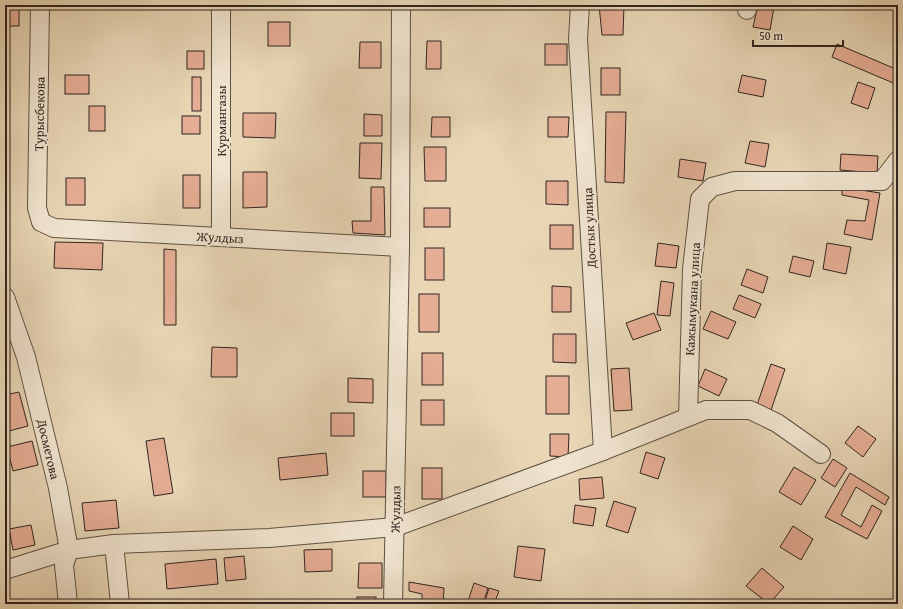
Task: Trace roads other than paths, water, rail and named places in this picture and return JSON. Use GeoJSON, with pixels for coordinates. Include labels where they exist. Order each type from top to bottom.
{"type":"FeatureCollection","features":[{"type":"Feature","properties":{"kind":"street","name":"Турысбекова"},"geometry":{"type":"LineString","coordinates":[[40,5],[37,208],[41,222]]}},
{"type":"Feature","properties":{"kind":"street","name":"Курмангазы"},"geometry":{"type":"LineString","coordinates":[[221,5],[221,237]]}},
{"type":"Feature","properties":{"kind":"street","name":"Жулдыз"},"geometry":{"type":"LineString","coordinates":[[393,604],[400,247],[401,5]]}},
{"type":"Feature","properties":{"kind":"street","name":"Достык улица"},"geometry":{"type":"LineString","coordinates":[[580,5],[578,39],[603,451]]}},
{"type":"Feature","properties":{"kind":"street","name":"Кажымукана улица"},"geometry":{"type":"LineString","coordinates":[[688,417],[692,269],[700,199],[712,187],[736,181],[882,181],[898,160]]}},
{"type":"Feature","properties":{"kind":"street","name":"Жулдыз"},"geometry":{"type":"LineString","coordinates":[[41,222],[54,228],[400,247]]}},
{"type":"Feature","properties":{"kind":"street","name":"Досметова"},"geometry":{"type":"LineString","coordinates":[[5,297],[26,357],[58,488],[69,550],[64,565],[68,604]]}},
{"type":"Feature","properties":{"kind":"street"},"geometry":{"type":"LineString","coordinates":[[5,570],[69,550],[114,544],[269,538],[394,527],[603,451],[706,410],[750,410],[777,423],[821,454]]}},
{"type":"Feature","properties":{"kind":"street"},"geometry":{"type":"LineString","coordinates":[[114,544],[120,604]]}}]}
